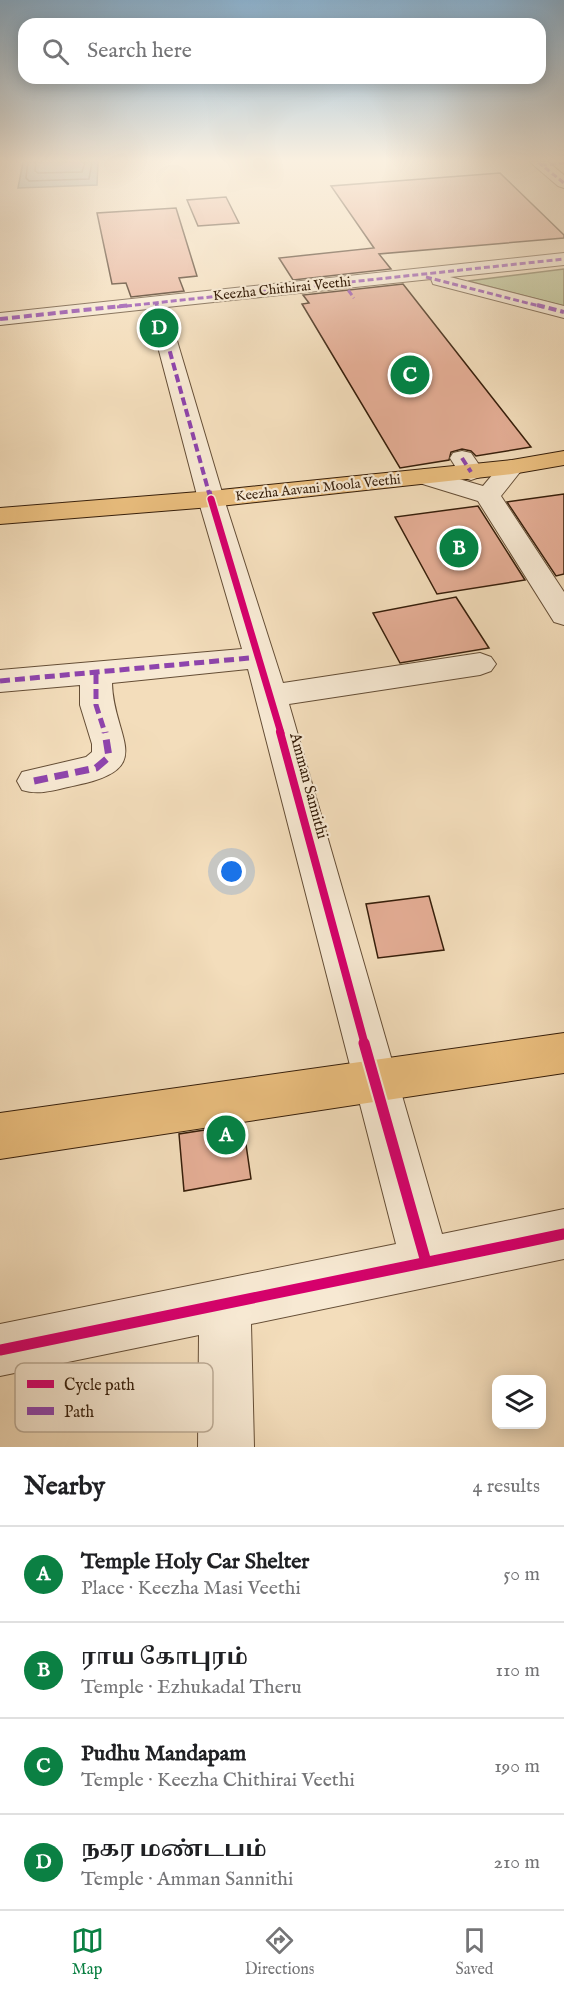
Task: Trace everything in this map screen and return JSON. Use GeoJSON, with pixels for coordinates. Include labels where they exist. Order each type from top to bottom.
{"type":"FeatureCollection","features":[{"type":"Feature","properties":{"kind":"main road","name":"Keezha Aavani Moola Veethi"},"geometry":{"type":"LineString","coordinates":[[0,516],[211,499],[425,477],[466,465],[512,467],[564,458]]}},
{"type":"Feature","properties":{"kind":"main road"},"geometry":{"type":"LineString","coordinates":[[0,1136],[564,1053]]}},
{"type":"Feature","properties":{"kind":"street","name":"Keezha Chithirai Veethi"},"geometry":{"type":"LineString","coordinates":[[0,319],[156,302],[349,291],[418,275],[564,259]]}},
{"type":"Feature","properties":{"kind":"street"},"geometry":{"type":"LineString","coordinates":[[418,275],[564,312]]}},
{"type":"Feature","properties":{"kind":"street","name":"Amman Sannithi"},"geometry":{"type":"LineString","coordinates":[[156,302],[211,499],[260,657],[374,1081],[426,1262]]}},
{"type":"Feature","properties":{"kind":"street"},"geometry":{"type":"LineString","coordinates":[[488,496],[512,467]]}},
{"type":"Feature","properties":{"kind":"street"},"geometry":{"type":"LineString","coordinates":[[425,477],[488,496],[564,615]]}},
{"type":"Feature","properties":{"kind":"street"},"geometry":{"type":"LineString","coordinates":[[0,681],[96,674],[260,657]]}},
{"type":"Feature","properties":{"kind":"street"},"geometry":{"type":"LineString","coordinates":[[270,696],[480,664]]}},
{"type":"Feature","properties":{"kind":"street"},"geometry":{"type":"LineString","coordinates":[[34,781],[96,768],[109,757],[109,744],[96,705],[96,674]]}},
{"type":"Feature","properties":{"kind":"street"},"geometry":{"type":"LineString","coordinates":[[0,1350],[564,1234]]}},
{"type":"Feature","properties":{"kind":"street"},"geometry":{"type":"LineString","coordinates":[[225,1304],[226,1447]]}},
{"type":"Feature","properties":{"kind":"green space"},"geometry":{"type":"Polygon","coordinates":[[[564,269],[564,306],[468,281],[564,269]]]}},
{"type":"Feature","properties":{"kind":"building"},"geometry":{"type":"Polygon","coordinates":[[[100,230],[183,230],[197,276],[179,278],[184,291],[131,297],[126,283],[112,284],[100,230]]]}},
{"type":"Feature","properties":{"kind":"building"},"geometry":{"type":"Polygon","coordinates":[[[361,230],[558,230],[564,235],[564,238],[379,254],[391,269],[293,280],[279,258],[374,248],[361,230]]]}},
{"type":"Feature","properties":{"kind":"building"},"geometry":{"type":"Polygon","coordinates":[[[403,284],[531,447],[476,456],[471,451],[462,449],[451,452],[449,460],[400,468],[302,304],[309,303],[303,295],[403,284]]]}},
{"type":"Feature","properties":{"kind":"building"},"geometry":{"type":"Polygon","coordinates":[[[564,494],[564,574],[556,576],[507,502],[564,494]]]}},
{"type":"Feature","properties":{"kind":"building"},"geometry":{"type":"Polygon","coordinates":[[[478,506],[525,580],[437,594],[395,517],[478,506]]]}},
{"type":"Feature","properties":{"kind":"building"},"geometry":{"type":"Polygon","coordinates":[[[456,597],[489,648],[400,663],[373,613],[456,597]]]}},
{"type":"Feature","properties":{"kind":"building"},"geometry":{"type":"Polygon","coordinates":[[[429,896],[444,950],[378,958],[366,904],[429,896]]]}},
{"type":"Feature","properties":{"kind":"building"},"geometry":{"type":"Polygon","coordinates":[[[243,1124],[251,1179],[184,1191],[179,1134],[243,1124]]]}},
{"type":"Feature","properties":{"kind":"marked path"},"geometry":{"type":"LineString","coordinates":[[0,319],[564,259]]}},
{"type":"Feature","properties":{"kind":"marked path"},"geometry":{"type":"LineString","coordinates":[[426,277],[564,312]]}},
{"type":"Feature","properties":{"kind":"marked path"},"geometry":{"type":"LineString","coordinates":[[343,283],[354,298]]}},
{"type":"Feature","properties":{"kind":"marked path"},"geometry":{"type":"LineString","coordinates":[[156,302],[211,499]]}},
{"type":"Feature","properties":{"kind":"marked path"},"geometry":{"type":"LineString","coordinates":[[462,458],[471,472]]}},
{"type":"Feature","properties":{"kind":"marked path"},"geometry":{"type":"LineString","coordinates":[[0,681],[162,668],[260,657]]}},
{"type":"Feature","properties":{"kind":"marked path"},"geometry":{"type":"LineString","coordinates":[[34,781],[96,768],[109,757],[109,744],[96,705],[96,674]]}},
{"type":"Feature","properties":{"kind":"cycle path"},"geometry":{"type":"LineString","coordinates":[[211,499],[260,657],[401,1180],[426,1262]]}},
{"type":"Feature","properties":{"kind":"cycle path"},"geometry":{"type":"LineString","coordinates":[[0,1350],[564,1234]]}},
{"type":"Feature","properties":{"kind":"place","name":"நகர மண்டபம்"},"geometry":{"type":"Point","coordinates":[159,328]}},
{"type":"Feature","properties":{"kind":"place","name":"Pudhu Mandapam"},"geometry":{"type":"Point","coordinates":[410,375]}},
{"type":"Feature","properties":{"kind":"place","name":"ராய கோபுரம்"},"geometry":{"type":"Point","coordinates":[459,548]}},
{"type":"Feature","properties":{"kind":"place","name":"Temple Holy Car Shelter"},"geometry":{"type":"Point","coordinates":[226,1135]}}]}
